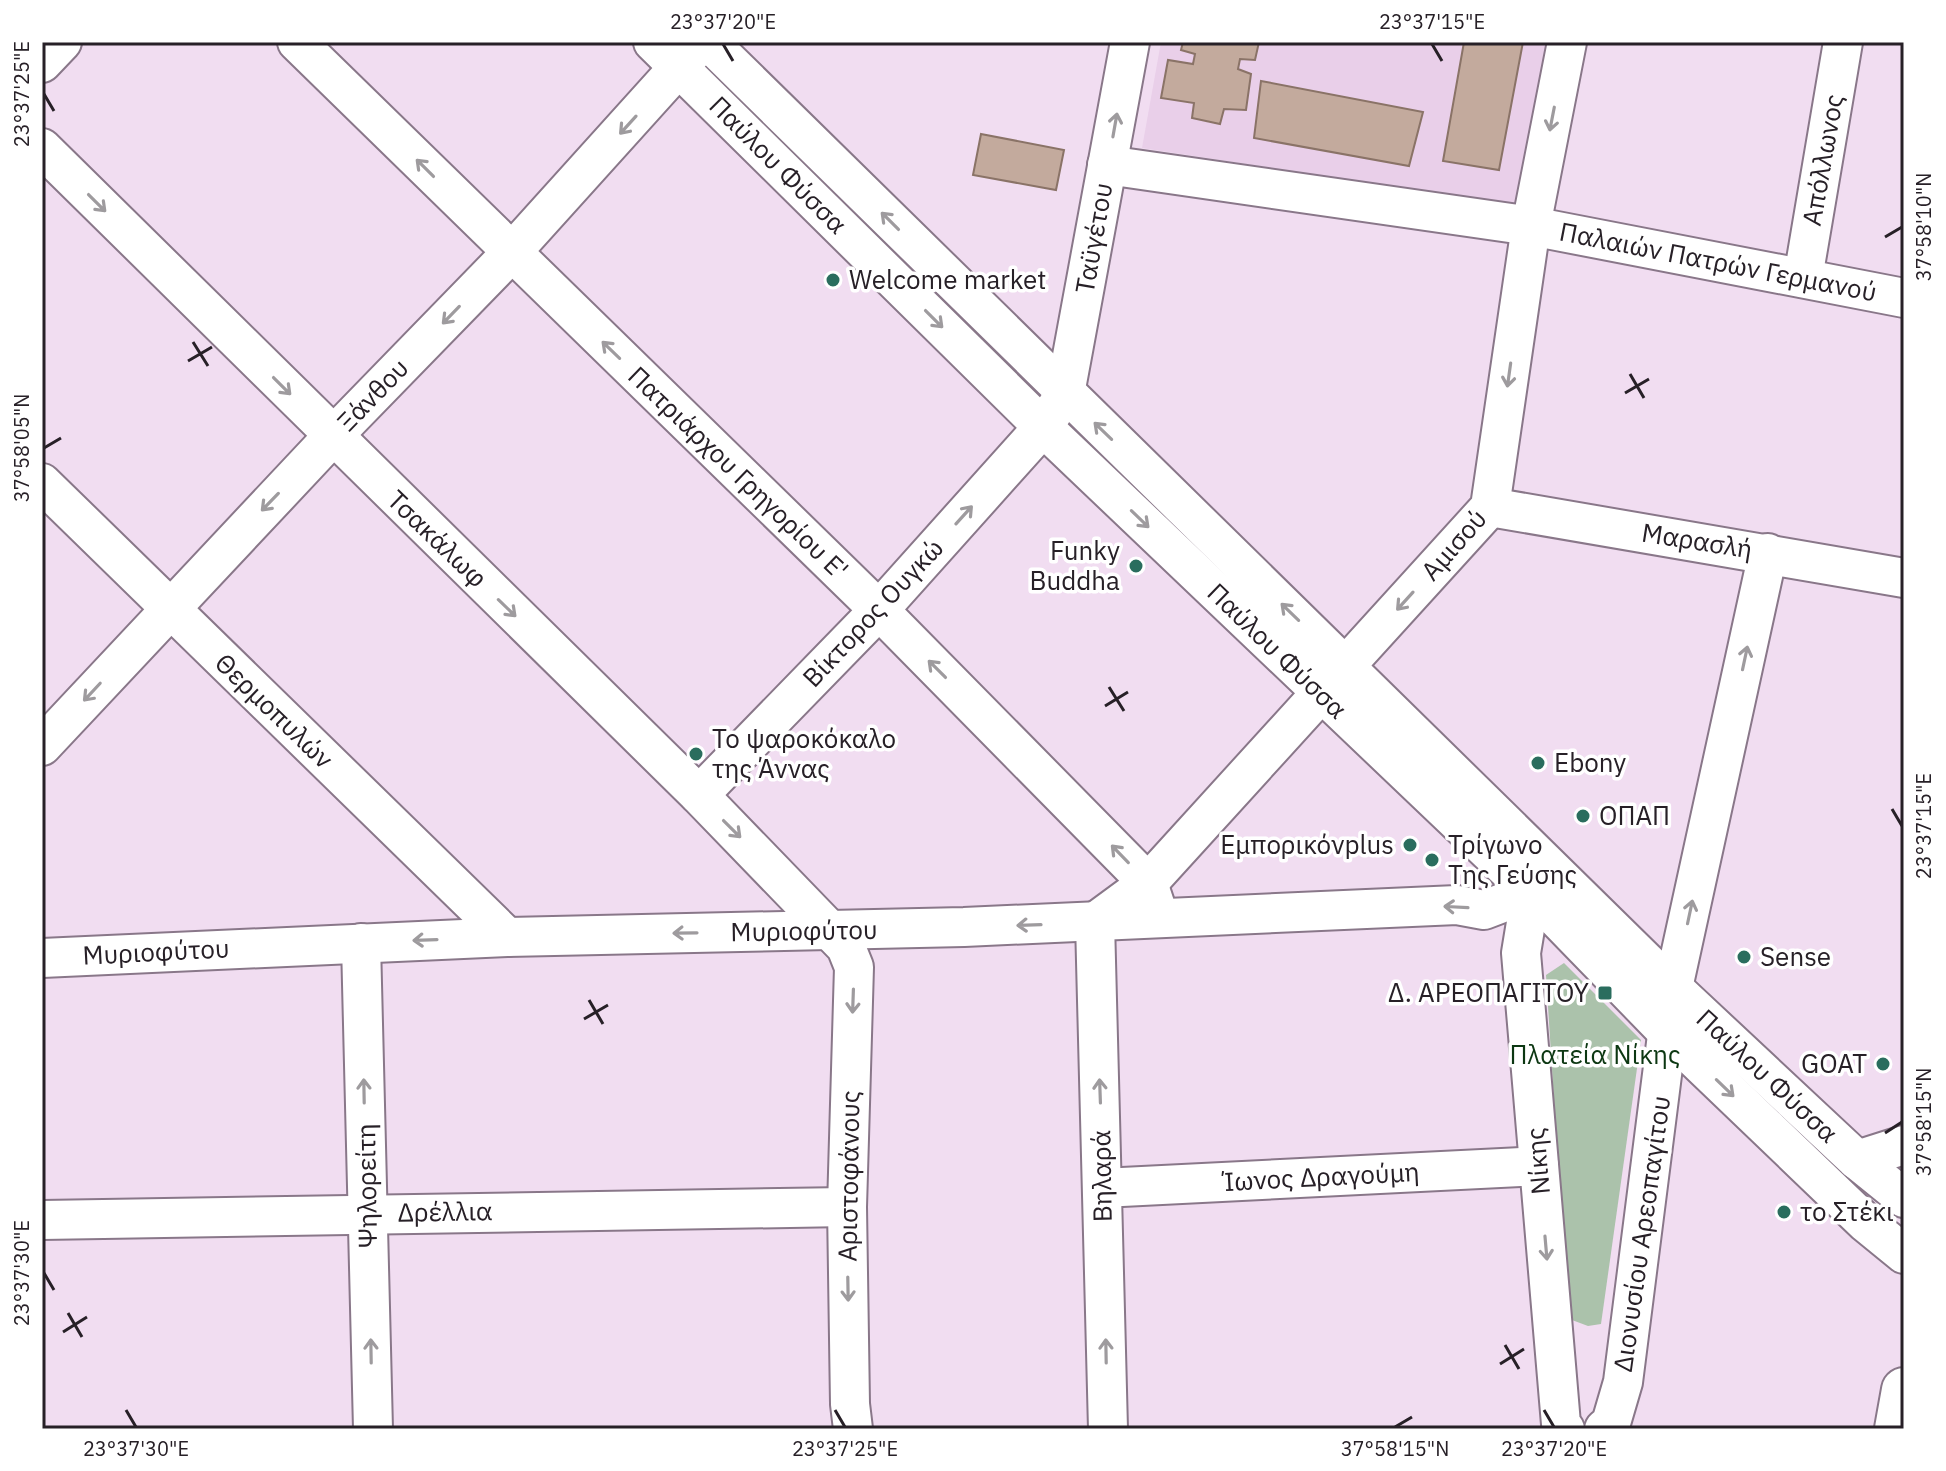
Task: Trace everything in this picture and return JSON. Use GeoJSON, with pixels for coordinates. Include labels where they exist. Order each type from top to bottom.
{"type":"FeatureCollection","features":[{"type":"Feature","properties":{"kind":"main road"},"geometry":{"type":"LineString","coordinates":[[1897,1429],[1904,1390]]}},
{"type":"Feature","properties":{"kind":"street"},"geometry":{"type":"LineString","coordinates":[[42,63],[62,42]]}},
{"type":"Feature","properties":{"kind":"street","name":"Πατριάρχου Γρηγορίου Ε'"},"geometry":{"type":"LineString","coordinates":[[297,42],[879,610],[1148,883],[1160,918]]}},
{"type":"Feature","properties":{"kind":"street","name":"Παύλου Φύσσα"},"geometry":{"type":"LineString","coordinates":[[709,42],[1065,394],[1347,665],[1542,881],[1623,987],[1866,1223],[1904,1254]]}},
{"type":"Feature","properties":{"kind":"street","name":"Ταϋγέτου"},"geometry":{"type":"LineString","coordinates":[[1043,427],[1065,394],[1130,42]]}},
{"type":"Feature","properties":{"kind":"street","name":"Αμισού"},"geometry":{"type":"LineString","coordinates":[[1095,922],[1148,883],[1490,507],[1531,226],[1567,42]]}},
{"type":"Feature","properties":{"kind":"street","name":"Απόλλωνος"},"geometry":{"type":"LineString","coordinates":[[1803,278],[1843,42]]}},
{"type":"Feature","properties":{"kind":"street","name":"Ξάνθου"},"geometry":{"type":"LineString","coordinates":[[42,746],[332,437],[511,253],[678,50]]}},
{"type":"Feature","properties":{"kind":"street","name":"Παύλου Φύσσα"},"geometry":{"type":"LineString","coordinates":[[678,50],[1043,427],[1321,694],[1673,988],[1857,1160],[1904,1198]]}},
{"type":"Feature","properties":{"kind":"street","name":"Τσακάλωφ"},"geometry":{"type":"LineString","coordinates":[[42,148],[832,930]]}},
{"type":"Feature","properties":{"kind":"street","name":"Παλαιών Πατρών Γερμανού"},"geometry":{"type":"LineString","coordinates":[[1107,165],[1531,226],[1904,298]]}},
{"type":"Feature","properties":{"kind":"street","name":"Βίκτορος Ουγκώ"},"geometry":{"type":"LineString","coordinates":[[699,795],[879,610],[1043,427]]}},
{"type":"Feature","properties":{"kind":"street","name":"Θερμοπυλών"},"geometry":{"type":"LineString","coordinates":[[42,483],[507,937]]}},
{"type":"Feature","properties":{"kind":"street","name":"Μαρασλή"},"geometry":{"type":"LineString","coordinates":[[1490,507],[1904,578]]}},
{"type":"Feature","properties":{"kind":"street","name":"Διονυσίου Αρεοπαγίτου"},"geometry":{"type":"LineString","coordinates":[[1604,1429],[1611,1423],[1623,1382],[1673,988],[1768,553]]}},
{"type":"Feature","properties":{"kind":"street","name":"Μυριοφύτου"},"geometry":{"type":"LineString","coordinates":[[42,958],[507,937],[1095,922],[1457,905],[1484,910],[1542,881]]}},
{"type":"Feature","properties":{"kind":"street","name":"Νίκης"},"geometry":{"type":"LineString","coordinates":[[1542,881],[1521,953],[1561,1424],[1565,1429]]}},
{"type":"Feature","properties":{"kind":"street","name":"Βηλαρά"},"geometry":{"type":"LineString","coordinates":[[1095,922],[1108,1429]]}},
{"type":"Feature","properties":{"kind":"street","name":"Αριστοφάνους"},"geometry":{"type":"LineString","coordinates":[[832,930],[846,947],[854,967],[847,1207],[853,1429]]}},
{"type":"Feature","properties":{"kind":"street","name":"Ψηλορείτη"},"geometry":{"type":"LineString","coordinates":[[361,943],[373,1429]]}},
{"type":"Feature","properties":{"kind":"street"},"geometry":{"type":"LineString","coordinates":[[1623,987],[1642,995],[1673,988]]}},
{"type":"Feature","properties":{"kind":"street"},"geometry":{"type":"LineString","coordinates":[[1857,1160],[1904,1145]]}},
{"type":"Feature","properties":{"kind":"street","name":"Ίωνος Δραγούμη"},"geometry":{"type":"LineString","coordinates":[[1102,1188],[1539,1166]]}},
{"type":"Feature","properties":{"kind":"street","name":"Δρέλλια"},"geometry":{"type":"LineString","coordinates":[[42,1220],[847,1207]]}},
{"type":"Feature","properties":{"kind":"shaded area"},"geometry":{"type":"Polygon","coordinates":[[[1161,42],[1553,42],[1525,207],[1142,148],[1161,42]]]}},
{"type":"Feature","properties":{"kind":"green space","name":"Πλατεία Νίκης"},"geometry":{"type":"Polygon","coordinates":[[[1564,963],[1641,1040],[1601,1324],[1588,1326],[1572,1320],[1567,1305],[1546,975],[1564,963]]]}},
{"type":"Feature","properties":{"kind":"building"},"geometry":{"type":"Polygon","coordinates":[[[1183,42],[1259,42],[1255,60],[1240,59],[1238,69],[1251,74],[1246,110],[1224,109],[1220,124],[1192,118],[1194,103],[1161,98],[1168,60],[1193,64],[1195,54],[1181,50],[1183,42]]]}},
{"type":"Feature","properties":{"kind":"building"},"geometry":{"type":"Polygon","coordinates":[[[1464,42],[1523,42],[1499,170],[1443,161],[1464,42]]]}},
{"type":"Feature","properties":{"kind":"building"},"geometry":{"type":"Polygon","coordinates":[[[1261,81],[1423,112],[1409,166],[1254,138],[1261,81]]]}},
{"type":"Feature","properties":{"kind":"building"},"geometry":{"type":"Polygon","coordinates":[[[981,134],[1064,150],[1056,190],[973,175],[981,134]]]}},
{"type":"Feature","properties":{"kind":"place","name":"Welcome market"},"geometry":{"type":"Point","coordinates":[833,280]}},
{"type":"Feature","properties":{"kind":"place","name":"Funky Buddha"},"geometry":{"type":"Point","coordinates":[1136,566]}},
{"type":"Feature","properties":{"kind":"place","name":"Το ψαροκόκαλο της Άννας"},"geometry":{"type":"Point","coordinates":[696,754]}},
{"type":"Feature","properties":{"kind":"place","name":"Ebony"},"geometry":{"type":"Point","coordinates":[1538,763]}},
{"type":"Feature","properties":{"kind":"place","name":"ΟΠΑΠ"},"geometry":{"type":"Point","coordinates":[1583,816]}},
{"type":"Feature","properties":{"kind":"place","name":"Εμπορικόνplus"},"geometry":{"type":"Point","coordinates":[1410,845]}},
{"type":"Feature","properties":{"kind":"place","name":"Τρίγωνο Της Γεύσης"},"geometry":{"type":"Point","coordinates":[1432,860]}},
{"type":"Feature","properties":{"kind":"place","name":"Sense"},"geometry":{"type":"Point","coordinates":[1744,957]}},
{"type":"Feature","properties":{"kind":"place","name":"Δ. ΑΡΕΟΠΑΓΙΤΟΥ"},"geometry":{"type":"Point","coordinates":[1605,993]}},
{"type":"Feature","properties":{"kind":"place","name":"GOAT"},"geometry":{"type":"Point","coordinates":[1883,1064]}},
{"type":"Feature","properties":{"kind":"place","name":"το Στέκι"},"geometry":{"type":"Point","coordinates":[1784,1212]}}]}
